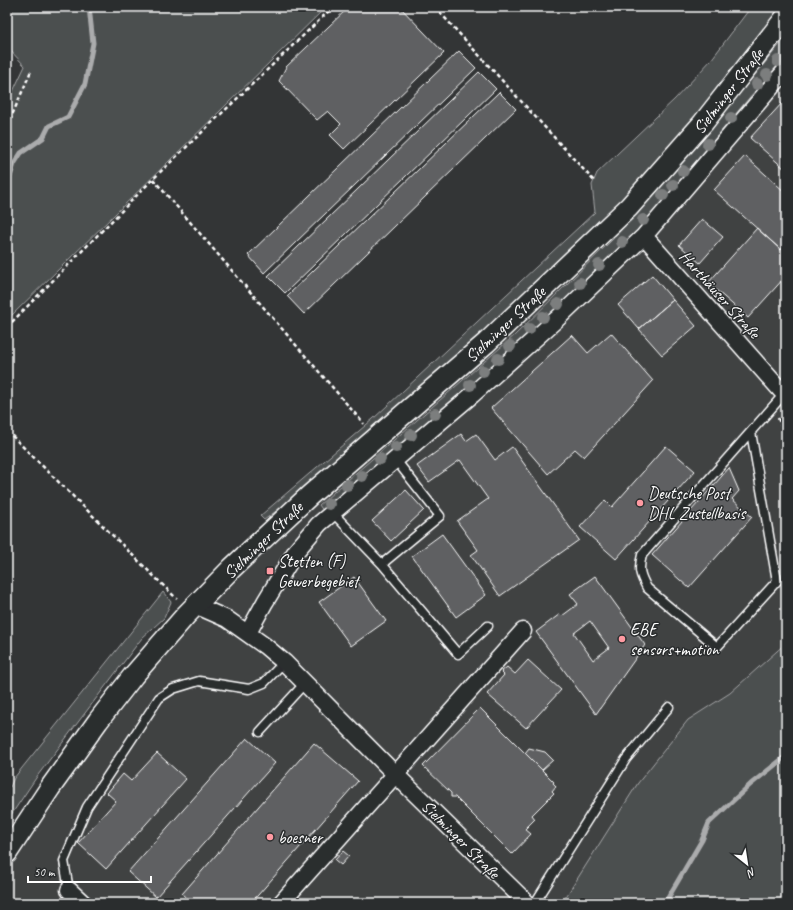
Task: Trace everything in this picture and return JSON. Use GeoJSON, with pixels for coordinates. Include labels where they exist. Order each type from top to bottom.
{"type":"FeatureCollection","features":[{"type":"Feature","properties":{"kind":"street","name":"Sielminger Straße"},"geometry":{"type":"LineString","coordinates":[[7,853],[50,788],[98,721],[143,664],[196,606],[257,544],[310,495],[486,343],[629,207],[703,123],[786,17]]}},
{"type":"Feature","properties":{"kind":"street","name":"Sielminger Straße"},"geometry":{"type":"LineString","coordinates":[[248,633],[296,551],[319,524],[472,395],[557,319],[644,236],[786,70]]}},
{"type":"Feature","properties":{"kind":"street","name":"Harthäuser Straße"},"geometry":{"type":"LineString","coordinates":[[644,236],[784,394]]}},
{"type":"Feature","properties":{"kind":"street","name":"Sielminger Straße"},"geometry":{"type":"LineString","coordinates":[[196,606],[227,619],[248,633],[284,662],[396,775],[527,903]]}},
{"type":"Feature","properties":{"kind":"street"},"geometry":{"type":"LineString","coordinates":[[281,903],[523,631]]}},
{"type":"Feature","properties":{"kind":"street"},"geometry":{"type":"LineString","coordinates":[[69,890],[83,903]]}},
{"type":"Feature","properties":{"kind":"lane"},"geometry":{"type":"LineString","coordinates":[[751,432],[777,581],[717,647],[647,588],[640,576],[639,566],[642,555],[784,394]]}},
{"type":"Feature","properties":{"kind":"lane"},"geometry":{"type":"LineString","coordinates":[[382,564],[440,516],[395,459]]}},
{"type":"Feature","properties":{"kind":"lane"},"geometry":{"type":"LineString","coordinates":[[333,513],[382,564],[458,654],[488,626]]}},
{"type":"Feature","properties":{"kind":"lane"},"geometry":{"type":"LineString","coordinates":[[69,890],[64,861],[87,807],[159,698],[173,688],[200,681],[249,689],[264,683],[284,662]]}},
{"type":"Feature","properties":{"kind":"lane"},"geometry":{"type":"LineString","coordinates":[[260,732],[305,682]]}},
{"type":"Feature","properties":{"kind":"lane"},"geometry":{"type":"LineString","coordinates":[[535,903],[626,759],[669,706]]}},
{"type":"Feature","properties":{"kind":"path"},"geometry":{"type":"LineString","coordinates":[[7,327],[153,179],[333,7]]}},
{"type":"Feature","properties":{"kind":"path"},"geometry":{"type":"LineString","coordinates":[[435,7],[594,181]]}},
{"type":"Feature","properties":{"kind":"path"},"geometry":{"type":"LineString","coordinates":[[7,128],[32,71]]}},
{"type":"Feature","properties":{"kind":"path"},"geometry":{"type":"LineString","coordinates":[[153,179],[376,438]]}},
{"type":"Feature","properties":{"kind":"path"},"geometry":{"type":"LineString","coordinates":[[7,431],[180,602],[196,606]]}},
{"type":"Feature","properties":{"kind":"shaded area"},"geometry":{"type":"Polygon","coordinates":[[[7,7],[326,7],[7,320],[7,104],[25,66],[7,47],[7,7]]]}},
{"type":"Feature","properties":{"kind":"shaded area"},"geometry":{"type":"Polygon","coordinates":[[[751,7],[784,7],[699,114],[626,198],[573,253],[322,477],[264,520],[260,516],[373,419],[595,212],[592,185],[597,173],[675,99],[711,60],[751,7]]]}},
{"type":"Feature","properties":{"kind":"shaded area"},"geometry":{"type":"Polygon","coordinates":[[[786,17],[786,648],[563,903],[7,903],[7,853],[133,676],[376,438],[786,17]]]}},
{"type":"Feature","properties":{"kind":"shaded area"},"geometry":{"type":"Polygon","coordinates":[[[786,37],[786,56],[637,232],[608,261],[451,405],[324,512],[319,505],[515,335],[613,239],[700,142],[786,37]]]}},
{"type":"Feature","properties":{"kind":"shaded area"},"geometry":{"type":"Polygon","coordinates":[[[163,592],[171,602],[164,618],[142,638],[38,775],[7,821],[7,786],[10,787],[14,778],[163,592]]]}},
{"type":"Feature","properties":{"kind":"shaded area"},"geometry":{"type":"Polygon","coordinates":[[[786,643],[786,903],[562,903],[638,783],[688,720],[730,693],[786,643]]]}},
{"type":"Feature","properties":{"kind":"building"},"geometry":{"type":"Polygon","coordinates":[[[349,7],[400,7],[444,53],[344,149],[330,135],[341,124],[328,111],[317,120],[279,81],[286,67],[349,7]]]}},
{"type":"Feature","properties":{"kind":"building"},"geometry":{"type":"Polygon","coordinates":[[[459,51],[476,68],[264,273],[248,255],[459,51]]]}},
{"type":"Feature","properties":{"kind":"building"},"geometry":{"type":"Polygon","coordinates":[[[479,72],[496,89],[285,293],[268,276],[479,72]]]}},
{"type":"Feature","properties":{"kind":"building"},"geometry":{"type":"Polygon","coordinates":[[[499,92],[516,109],[304,314],[287,296],[499,92]]]}},
{"type":"Feature","properties":{"kind":"building"},"geometry":{"type":"Polygon","coordinates":[[[783,102],[786,105],[786,170],[750,138],[783,102]]]}},
{"type":"Feature","properties":{"kind":"building"},"geometry":{"type":"Polygon","coordinates":[[[745,156],[786,193],[786,244],[781,250],[714,190],[745,156]]]}},
{"type":"Feature","properties":{"kind":"building"},"geometry":{"type":"Polygon","coordinates":[[[702,219],[723,237],[700,263],[679,245],[702,219]]]}},
{"type":"Feature","properties":{"kind":"building"},"geometry":{"type":"Polygon","coordinates":[[[757,228],[781,250],[786,244],[786,276],[748,318],[708,283],[757,228]]]}},
{"type":"Feature","properties":{"kind":"building"},"geometry":{"type":"Polygon","coordinates":[[[652,275],[673,300],[639,329],[618,305],[652,275]]]}},
{"type":"Feature","properties":{"kind":"building"},"geometry":{"type":"Polygon","coordinates":[[[673,300],[696,326],[662,355],[639,329],[673,300]]]}},
{"type":"Feature","properties":{"kind":"building"},"geometry":{"type":"Polygon","coordinates":[[[611,333],[653,381],[584,457],[575,449],[548,474],[491,408],[572,335],[588,353],[611,333]]]}},
{"type":"Feature","properties":{"kind":"building"},"geometry":{"type":"Polygon","coordinates":[[[461,434],[466,441],[476,434],[495,460],[512,447],[579,540],[500,596],[471,555],[478,550],[457,521],[488,499],[460,460],[429,482],[417,466],[461,434]]]}},
{"type":"Feature","properties":{"kind":"building","name":"Deutsche Post DHL Zustellbasis"},"geometry":{"type":"Polygon","coordinates":[[[666,446],[695,471],[616,559],[580,527],[605,500],[612,507],[666,446]]]}},
{"type":"Feature","properties":{"kind":"building"},"geometry":{"type":"Polygon","coordinates":[[[729,468],[739,491],[732,499],[752,517],[689,588],[652,555],[729,468]]]}},
{"type":"Feature","properties":{"kind":"building"},"geometry":{"type":"Polygon","coordinates":[[[406,490],[424,510],[391,541],[372,521],[406,490]]]}},
{"type":"Feature","properties":{"kind":"building"},"geometry":{"type":"Polygon","coordinates":[[[442,534],[486,595],[456,617],[412,556],[442,534]]]}},
{"type":"Feature","properties":{"kind":"building","name":"EBE sensors+motion"},"geometry":{"type":"Polygon","coordinates":[[[595,576],[645,645],[596,714],[536,632],[560,614],[562,616],[578,604],[570,594],[595,576]],[[590,621],[574,633],[593,660],[609,648],[590,621]]]}},
{"type":"Feature","properties":{"kind":"building"},"geometry":{"type":"Polygon","coordinates":[[[354,577],[386,621],[351,646],[319,602],[354,577]]]}},
{"type":"Feature","properties":{"kind":"building"},"geometry":{"type":"Polygon","coordinates":[[[528,660],[561,690],[526,728],[487,694],[504,675],[501,672],[507,667],[515,674],[528,660]]]}},
{"type":"Feature","properties":{"kind":"building"},"geometry":{"type":"Polygon","coordinates":[[[480,708],[554,782],[553,783],[556,786],[552,791],[554,793],[532,815],[535,819],[525,829],[531,834],[512,854],[455,797],[451,797],[451,793],[423,766],[480,708]]]}},
{"type":"Feature","properties":{"kind":"building"},"geometry":{"type":"Polygon","coordinates":[[[247,738],[275,763],[156,897],[128,872],[247,738]]]}},
{"type":"Feature","properties":{"kind":"building","name":"boesner"},"geometry":{"type":"Polygon","coordinates":[[[314,743],[358,781],[251,903],[192,903],[182,894],[314,743]]]}},
{"type":"Feature","properties":{"kind":"building"},"geometry":{"type":"Polygon","coordinates":[[[529,748],[545,752],[553,760],[542,770],[525,753],[529,748]]]}},
{"type":"Feature","properties":{"kind":"building"},"geometry":{"type":"Polygon","coordinates":[[[157,753],[186,779],[106,869],[78,843],[116,801],[107,793],[123,774],[131,781],[157,753]]]}},
{"type":"Feature","properties":{"kind":"building"},"geometry":{"type":"Polygon","coordinates":[[[343,851],[349,856],[341,865],[335,860],[343,851]]]}},
{"type":"Feature","properties":{"kind":"waterway"},"geometry":{"type":"LineString","coordinates":[[7,186],[14,164],[21,153],[43,138],[49,126],[68,117],[85,84],[93,43],[89,7]]}},
{"type":"Feature","properties":{"kind":"waterway"},"geometry":{"type":"LineString","coordinates":[[665,903],[702,840],[709,823],[751,784],[786,756]]}},
{"type":"Feature","properties":{"kind":"place","name":"Deutsche Post DHL Zustellbasis"},"geometry":{"type":"Point","coordinates":[640,503]}},
{"type":"Feature","properties":{"kind":"place","name":"Stetten (F) Gewerbegebiet"},"geometry":{"type":"Point","coordinates":[270,571]}},
{"type":"Feature","properties":{"kind":"place","name":"EBE sensors+motion"},"geometry":{"type":"Point","coordinates":[622,639]}},
{"type":"Feature","properties":{"kind":"place","name":"boesner"},"geometry":{"type":"Point","coordinates":[270,837]}}]}
